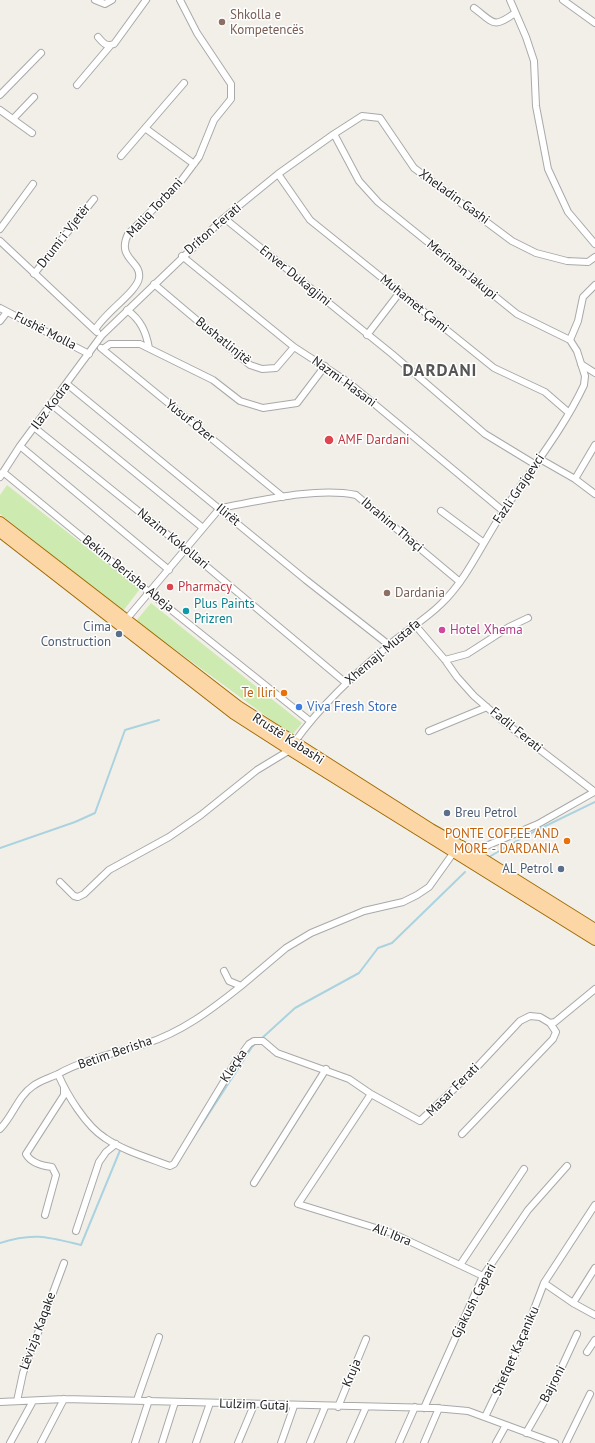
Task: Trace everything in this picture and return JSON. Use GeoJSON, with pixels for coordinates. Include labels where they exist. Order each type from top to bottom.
{"type":"FeatureCollection","features":[{"type":"Feature","properties":{"kind":"main road","name":"Rrustë Kabashi"},"geometry":{"type":"LineString","coordinates":[[0,522],[124,623]]}},
{"type":"Feature","properties":{"kind":"main road","name":"Rrustë Kabashi"},"geometry":{"type":"LineString","coordinates":[[0,532],[292,746],[454,852],[595,940]]}},
{"type":"Feature","properties":{"kind":"main road","name":"Rrustë Kabashi"},"geometry":{"type":"LineString","coordinates":[[292,746],[472,852],[595,929]]}},
{"type":"Feature","properties":{"kind":"street"},"geometry":{"type":"LineString","coordinates":[[94,0],[105,4],[112,0]]}},
{"type":"Feature","properties":{"kind":"street"},"geometry":{"type":"LineString","coordinates":[[77,85],[110,46],[114,44],[146,0]]}},
{"type":"Feature","properties":{"kind":"street","name":"Maliq Torbani"},"geometry":{"type":"LineString","coordinates":[[95,330],[103,317],[137,285],[139,277],[137,270],[125,252],[124,242],[128,234],[178,185],[199,157],[210,126],[231,100],[231,84],[197,33],[180,0]]}},
{"type":"Feature","properties":{"kind":"street"},"geometry":{"type":"LineString","coordinates":[[510,0],[534,61],[536,106],[548,169],[568,212],[595,244]]}},
{"type":"Feature","properties":{"kind":"street"},"geometry":{"type":"LineString","coordinates":[[563,0],[595,23]]}},
{"type":"Feature","properties":{"kind":"street"},"geometry":{"type":"LineString","coordinates":[[474,8],[493,23],[499,24],[515,13]]}},
{"type":"Feature","properties":{"kind":"street"},"geometry":{"type":"LineString","coordinates":[[98,38],[105,45],[110,46]]}},
{"type":"Feature","properties":{"kind":"street"},"geometry":{"type":"LineString","coordinates":[[0,95],[41,54]]}},
{"type":"Feature","properties":{"kind":"street"},"geometry":{"type":"LineString","coordinates":[[121,156],[184,83]]}},
{"type":"Feature","properties":{"kind":"street"},"geometry":{"type":"LineString","coordinates":[[13,119],[34,97]]}},
{"type":"Feature","properties":{"kind":"street"},"geometry":{"type":"LineString","coordinates":[[0,110],[32,133]]}},
{"type":"Feature","properties":{"kind":"street","name":"Xheladin Gashi"},"geometry":{"type":"LineString","coordinates":[[334,134],[362,116],[380,118],[414,168],[512,240],[536,253],[567,260],[588,262],[595,257]]}},
{"type":"Feature","properties":{"kind":"street"},"geometry":{"type":"LineString","coordinates":[[145,128],[194,164]]}},
{"type":"Feature","properties":{"kind":"street","name":"Driton Ferati"},"geometry":{"type":"LineString","coordinates":[[102,335],[182,256],[224,218],[278,174],[334,134]]}},
{"type":"Feature","properties":{"kind":"street","name":"Meriman Jakupi"},"geometry":{"type":"LineString","coordinates":[[334,134],[359,181],[378,202],[517,314],[570,340]]}},
{"type":"Feature","properties":{"kind":"street","name":"Muhamet Çami"},"geometry":{"type":"LineString","coordinates":[[278,174],[310,220],[494,368],[545,392],[568,412]]}},
{"type":"Feature","properties":{"kind":"street"},"geometry":{"type":"LineString","coordinates":[[0,229],[33,184]]}},
{"type":"Feature","properties":{"kind":"street","name":"Drumi i Vjetër"},"geometry":{"type":"LineString","coordinates":[[34,274],[94,199]]}},
{"type":"Feature","properties":{"kind":"street","name":"Enver Dukagjini"},"geometry":{"type":"LineString","coordinates":[[224,218],[367,334],[485,434],[536,465]]}},
{"type":"Feature","properties":{"kind":"street","name":"Drumi i Vjetër"},"geometry":{"type":"LineString","coordinates":[[0,242],[102,335]]}},
{"type":"Feature","properties":{"kind":"street","name":"Nazmi Hasani"},"geometry":{"type":"LineString","coordinates":[[182,256],[294,347],[348,382],[503,511]]}},
{"type":"Feature","properties":{"kind":"street","name":"Bushatlinjtë"},"geometry":{"type":"LineString","coordinates":[[154,284],[250,365],[262,369],[276,368],[294,347]]}},
{"type":"Feature","properties":{"kind":"street"},"geometry":{"type":"LineString","coordinates":[[595,285],[583,297],[578,321],[570,340],[577,351],[581,364],[595,373]]}},
{"type":"Feature","properties":{"kind":"street"},"geometry":{"type":"LineString","coordinates":[[367,334],[400,292]]}},
{"type":"Feature","properties":{"kind":"street","name":"Fushë Molla"},"geometry":{"type":"LineString","coordinates":[[0,308],[89,354]]}},
{"type":"Feature","properties":{"kind":"street"},"geometry":{"type":"LineString","coordinates":[[127,310],[136,316],[143,326],[149,348]]}},
{"type":"Feature","properties":{"kind":"street"},"geometry":{"type":"LineString","coordinates":[[0,321],[7,312]]}},
{"type":"Feature","properties":{"kind":"street","name":"Ilaz Kodra"},"geometry":{"type":"LineString","coordinates":[[2,474],[20,446],[52,405],[102,335]]}},
{"type":"Feature","properties":{"kind":"street"},"geometry":{"type":"LineString","coordinates":[[103,349],[110,344],[140,344],[213,380],[240,401],[263,408],[297,404],[325,366]]}},
{"type":"Feature","properties":{"kind":"street","name":"Yusuf Özer"},"geometry":{"type":"LineString","coordinates":[[96,345],[103,349],[283,497]]}},
{"type":"Feature","properties":{"kind":"street","name":"Fazli Grajqevci"},"geometry":{"type":"LineString","coordinates":[[460,582],[503,511],[540,459],[579,396],[584,384],[585,376],[581,364]]}},
{"type":"Feature","properties":{"kind":"street","name":"Ilirët"},"geometry":{"type":"LineString","coordinates":[[67,384],[389,645]]}},
{"type":"Feature","properties":{"kind":"street"},"geometry":{"type":"LineString","coordinates":[[52,405],[203,528]]}},
{"type":"Feature","properties":{"kind":"street","name":"Nazim Kokollari"},"geometry":{"type":"LineString","coordinates":[[35,428],[186,550],[346,684]]}},
{"type":"Feature","properties":{"kind":"street"},"geometry":{"type":"LineString","coordinates":[[575,480],[595,445]]}},
{"type":"Feature","properties":{"kind":"street"},"geometry":{"type":"LineString","coordinates":[[20,446],[169,570]]}},
{"type":"Feature","properties":{"kind":"street"},"geometry":{"type":"LineString","coordinates":[[540,459],[595,494]]}},
{"type":"Feature","properties":{"kind":"street","name":"Bekim Berisha Abeja"},"geometry":{"type":"LineString","coordinates":[[2,474],[310,721]]}},
{"type":"Feature","properties":{"kind":"street","name":"Ibrahim Thaçi"},"geometry":{"type":"LineString","coordinates":[[220,508],[283,497],[340,492],[356,495],[460,582]]}},
{"type":"Feature","properties":{"kind":"street"},"geometry":{"type":"LineString","coordinates":[[124,623],[220,508]]}},
{"type":"Feature","properties":{"kind":"street"},"geometry":{"type":"LineString","coordinates":[[440,511],[484,543]]}},
{"type":"Feature","properties":{"kind":"street","name":"Xhemajl Mustafa"},"geometry":{"type":"LineString","coordinates":[[292,746],[310,721],[346,684],[389,645],[441,605],[460,582]]}},
{"type":"Feature","properties":{"kind":"street"},"geometry":{"type":"LineString","coordinates":[[445,660],[467,654],[509,627],[528,618]]}},
{"type":"Feature","properties":{"kind":"street","name":"Fadil Ferati"},"geometry":{"type":"LineString","coordinates":[[415,625],[445,660],[457,678],[474,696],[504,722],[595,792]]}},
{"type":"Feature","properties":{"kind":"street"},"geometry":{"type":"LineString","coordinates":[[430,731],[487,707]]}},
{"type":"Feature","properties":{"kind":"street"},"geometry":{"type":"LineString","coordinates":[[60,882],[74,896],[78,897],[84,894],[109,870],[169,837],[201,815],[257,770],[292,746]]}},
{"type":"Feature","properties":{"kind":"street"},"geometry":{"type":"LineString","coordinates":[[472,852],[538,824],[595,792]]}},
{"type":"Feature","properties":{"kind":"street","name":"Betim Berisha"},"geometry":{"type":"LineString","coordinates":[[0,1129],[28,1090],[40,1081],[110,1053],[145,1044],[197,1020],[241,986],[286,948],[310,933],[364,911],[402,902],[417,895],[429,887],[454,852]]}},
{"type":"Feature","properties":{"kind":"street"},"geometry":{"type":"LineString","coordinates":[[224,971],[229,981],[241,986]]}},
{"type":"Feature","properties":{"kind":"street"},"geometry":{"type":"LineString","coordinates":[[462,1134],[553,1039],[556,1032],[550,1023],[555,1022],[595,989]]}},
{"type":"Feature","properties":{"kind":"street","name":"Masar Ferati"},"geometry":{"type":"LineString","coordinates":[[371,1094],[420,1121],[476,1068],[520,1021],[530,1016],[540,1017],[550,1023]]}},
{"type":"Feature","properties":{"kind":"street","name":"Kleçka"},"geometry":{"type":"LineString","coordinates":[[116,1144],[170,1166],[174,1164],[248,1044],[259,1040],[264,1041],[277,1053],[326,1069],[349,1079],[371,1094]]}},
{"type":"Feature","properties":{"kind":"street"},"geometry":{"type":"LineString","coordinates":[[254,1183],[326,1069]]}},
{"type":"Feature","properties":{"kind":"street"},"geometry":{"type":"LineString","coordinates":[[58,1074],[64,1088],[88,1122],[104,1138],[116,1144],[106,1152],[99,1162],[76,1231]]}},
{"type":"Feature","properties":{"kind":"street"},"geometry":{"type":"LineString","coordinates":[[45,1215],[56,1175],[55,1170],[52,1167],[37,1163],[26,1154],[64,1095],[64,1088]]}},
{"type":"Feature","properties":{"kind":"street","name":"Ali Ibra"},"geometry":{"type":"LineString","coordinates":[[371,1094],[298,1204],[343,1216],[392,1233],[484,1276]]}},
{"type":"Feature","properties":{"kind":"street","name":"Gjakush Capari"},"geometry":{"type":"LineString","coordinates":[[424,1408],[484,1276],[528,1210],[567,1166]]}},
{"type":"Feature","properties":{"kind":"street"},"geometry":{"type":"LineString","coordinates":[[460,1265],[524,1169]]}},
{"type":"Feature","properties":{"kind":"street","name":"Shefqet Kaçaniku"},"geometry":{"type":"LineString","coordinates":[[485,1417],[523,1338],[544,1283],[595,1206]]}},
{"type":"Feature","properties":{"kind":"street","name":"Lëvizja Kaqake"},"geometry":{"type":"LineString","coordinates":[[17,1401],[23,1373],[64,1263]]}},
{"type":"Feature","properties":{"kind":"street"},"geometry":{"type":"LineString","coordinates":[[574,1303],[595,1268]]}},
{"type":"Feature","properties":{"kind":"street"},"geometry":{"type":"LineString","coordinates":[[544,1283],[595,1315]]}},
{"type":"Feature","properties":{"kind":"street","name":"Bajroni"},"geometry":{"type":"LineString","coordinates":[[526,1433],[552,1388],[577,1334]]}},
{"type":"Feature","properties":{"kind":"street"},"geometry":{"type":"LineString","coordinates":[[137,1400],[158,1337]]}},
{"type":"Feature","properties":{"kind":"street","name":"Kruja"},"geometry":{"type":"LineString","coordinates":[[338,1407],[366,1338]]}},
{"type":"Feature","properties":{"kind":"street"},"geometry":{"type":"LineString","coordinates":[[588,1352],[595,1340]]}},
{"type":"Feature","properties":{"kind":"street"},"geometry":{"type":"LineString","coordinates":[[566,1443],[590,1394]]}},
{"type":"Feature","properties":{"kind":"street"},"geometry":{"type":"LineString","coordinates":[[41,1443],[64,1399]]}},
{"type":"Feature","properties":{"kind":"street","name":"Lulzim Gutaj"},"geometry":{"type":"LineString","coordinates":[[0,1402],[64,1399],[149,1400],[325,1407],[390,1406],[439,1408],[468,1411],[555,1443]]}},
{"type":"Feature","properties":{"kind":"street"},"geometry":{"type":"LineString","coordinates":[[135,1443],[149,1400]]}},
{"type":"Feature","properties":{"kind":"street"},"geometry":{"type":"LineString","coordinates":[[10,1443],[33,1401]]}},
{"type":"Feature","properties":{"kind":"street"},"geometry":{"type":"LineString","coordinates":[[162,1443],[175,1402]]}},
{"type":"Feature","properties":{"kind":"street"},"geometry":{"type":"LineString","coordinates":[[196,1443],[210,1403]]}},
{"type":"Feature","properties":{"kind":"street"},"geometry":{"type":"LineString","coordinates":[[238,1443],[254,1405]]}},
{"type":"Feature","properties":{"kind":"street"},"geometry":{"type":"LineString","coordinates":[[281,1443],[294,1406]]}},
{"type":"Feature","properties":{"kind":"street"},"geometry":{"type":"LineString","coordinates":[[310,1443],[325,1407]]}},
{"type":"Feature","properties":{"kind":"street"},"geometry":{"type":"LineString","coordinates":[[350,1443],[366,1407]]}},
{"type":"Feature","properties":{"kind":"street"},"geometry":{"type":"LineString","coordinates":[[399,1443],[415,1407]]}},
{"type":"Feature","properties":{"kind":"street"},"geometry":{"type":"LineString","coordinates":[[424,1443],[439,1408]]}},
{"type":"Feature","properties":{"kind":"street"},"geometry":{"type":"LineString","coordinates":[[496,1443],[506,1426]]}},
{"type":"Feature","properties":{"kind":"green space"},"geometry":{"type":"Polygon","coordinates":[[[7,485],[140,589],[123,611],[0,514],[0,495],[7,485]]]}},
{"type":"Feature","properties":{"kind":"green space"},"geometry":{"type":"Polygon","coordinates":[[[151,603],[302,723],[292,735],[136,621],[151,603]]]}},
{"type":"Feature","properties":{"kind":"waterway"},"geometry":{"type":"LineString","coordinates":[[0,848],[75,822],[95,813],[125,730],[159,720]]}},
{"type":"Feature","properties":{"kind":"waterway"},"geometry":{"type":"LineString","coordinates":[[489,857],[527,835],[595,802]]}},
{"type":"Feature","properties":{"kind":"waterway"},"geometry":{"type":"LineString","coordinates":[[261,1039],[295,1008],[359,973],[378,948],[392,943],[465,872]]}},
{"type":"Feature","properties":{"kind":"waterway"},"geometry":{"type":"LineString","coordinates":[[186,1149],[256,1043]]}},
{"type":"Feature","properties":{"kind":"waterway"},"geometry":{"type":"LineString","coordinates":[[0,1243],[22,1238],[41,1237],[81,1245],[121,1148]]}},
{"type":"Feature","properties":{"kind":"place","name":"Shkolla e Kompetencës"},"geometry":{"type":"Point","coordinates":[222,22]}},
{"type":"Feature","properties":{"kind":"place","name":"AMF Dardani"},"geometry":{"type":"Point","coordinates":[329,440]}},
{"type":"Feature","properties":{"kind":"place","name":"Pharmacy"},"geometry":{"type":"Point","coordinates":[170,587]}},
{"type":"Feature","properties":{"kind":"place","name":"Dardania"},"geometry":{"type":"Point","coordinates":[387,593]}},
{"type":"Feature","properties":{"kind":"place","name":"Plus Paints Prizren"},"geometry":{"type":"Point","coordinates":[186,611]}},
{"type":"Feature","properties":{"kind":"place","name":"Hotel Xhema"},"geometry":{"type":"Point","coordinates":[442,630]}},
{"type":"Feature","properties":{"kind":"place","name":"Cima Construction"},"geometry":{"type":"Point","coordinates":[119,634]}},
{"type":"Feature","properties":{"kind":"place","name":"Te Iliri"},"geometry":{"type":"Point","coordinates":[284,693]}},
{"type":"Feature","properties":{"kind":"place","name":"Viva Fresh Store"},"geometry":{"type":"Point","coordinates":[299,707]}},
{"type":"Feature","properties":{"kind":"place","name":"Breu Petrol"},"geometry":{"type":"Point","coordinates":[447,813]}},
{"type":"Feature","properties":{"kind":"place","name":"PONTE COFFEE AND MORE - DARDANIA"},"geometry":{"type":"Point","coordinates":[567,841]}},
{"type":"Feature","properties":{"kind":"place","name":"AL Petrol"},"geometry":{"type":"Point","coordinates":[561,869]}},
{"type":"Feature","properties":{"kind":"district","name":"DARDANI"},"geometry":{"type":"Point","coordinates":[440,371]}}]}
